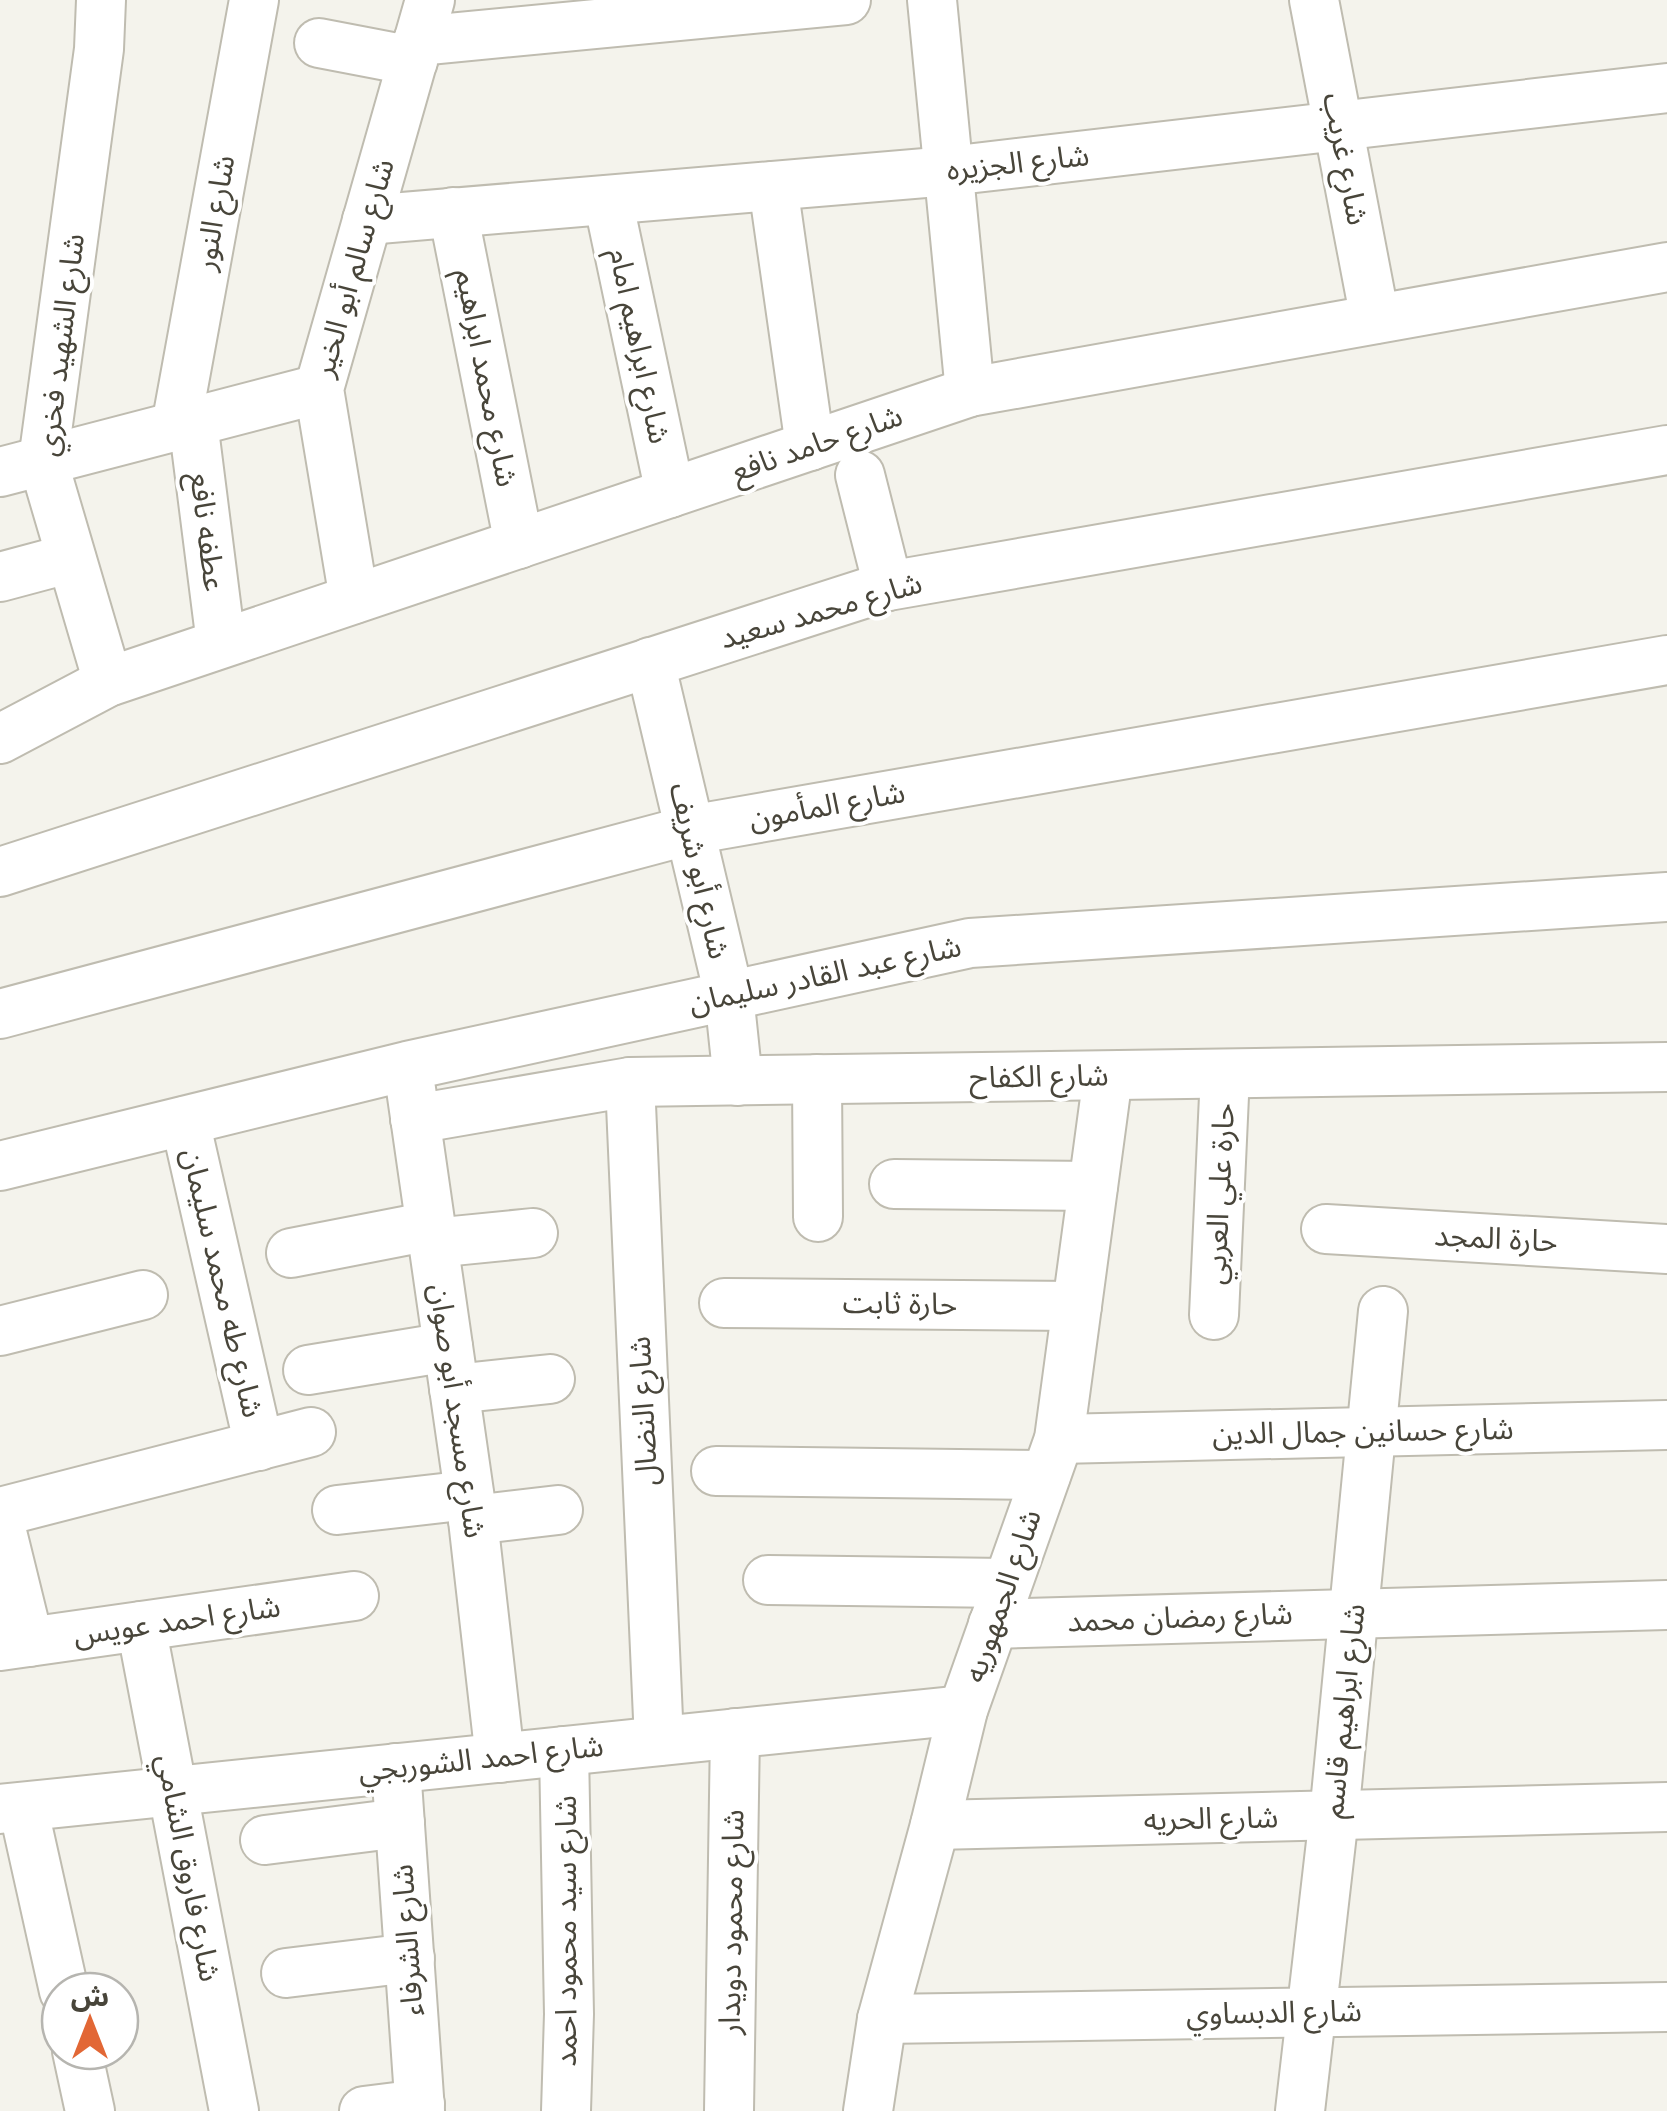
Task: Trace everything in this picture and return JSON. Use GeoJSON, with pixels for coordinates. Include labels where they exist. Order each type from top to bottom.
{"type":"FeatureCollection","features":[{"type":"Feature","properties":{"kind":"street","name":"شارع الشهيد فخري"},"geometry":{"type":"LineString","coordinates":[[101,0],[99,49],[21,466],[72,558],[108,682]]}},
{"type":"Feature","properties":{"kind":"street","name":"شارع النور"},"geometry":{"type":"LineString","coordinates":[[184,424],[254,0]]}},
{"type":"Feature","properties":{"kind":"street"},"geometry":{"type":"LineString","coordinates":[[319,43],[846,0]]}},
{"type":"Feature","properties":{"kind":"street"},"geometry":{"type":"LineString","coordinates":[[932,0],[970,392]]}},
{"type":"Feature","properties":{"kind":"street","name":"شارع غريب"},"geometry":{"type":"LineString","coordinates":[[1314,0],[1375,318]]}},
{"type":"Feature","properties":{"kind":"street","name":"شارع سالم أبو الخير"},"geometry":{"type":"LineString","coordinates":[[354,599],[319,388],[420,34]]}},
{"type":"Feature","properties":{"kind":"street","name":"شارع الجزيره"},"geometry":{"type":"LineString","coordinates":[[367,220],[949,171],[1667,88]]}},
{"type":"Feature","properties":{"kind":"street"},"geometry":{"type":"LineString","coordinates":[[773,186],[810,446]]}},
{"type":"Feature","properties":{"kind":"street","name":"شارع ابراهيم امام"},"geometry":{"type":"LineString","coordinates":[[608,200],[670,493]]}},
{"type":"Feature","properties":{"kind":"street","name":"شارع محمد ابراهيم"},"geometry":{"type":"LineString","coordinates":[[453,212],[519,544]]}},
{"type":"Feature","properties":{"kind":"street","name":"شارع حامد نافع"},"geometry":{"type":"LineString","coordinates":[[0,739],[108,682],[970,392],[1667,266]]}},
{"type":"Feature","properties":{"kind":"street"},"geometry":{"type":"LineString","coordinates":[[21,466],[319,388]]}},
{"type":"Feature","properties":{"kind":"street","name":"عطفه نافع"},"geometry":{"type":"LineString","coordinates":[[184,424],[221,643]]}},
{"type":"Feature","properties":{"kind":"street","name":"شارع محمد سعيد"},"geometry":{"type":"LineString","coordinates":[[0,872],[888,586],[1667,450]]}},
{"type":"Feature","properties":{"kind":"street"},"geometry":{"type":"LineString","coordinates":[[860,476],[888,586]]}},
{"type":"Feature","properties":{"kind":"street"},"geometry":{"type":"LineString","coordinates":[[0,577],[72,558]]}},
{"type":"Feature","properties":{"kind":"street","name":"شارع المأمون"},"geometry":{"type":"LineString","coordinates":[[0,1014],[690,830],[1667,660]]}},
{"type":"Feature","properties":{"kind":"street","name":"شارع أبو شريف"},"geometry":{"type":"LineString","coordinates":[[650,662],[729,996],[738,1081]]}},
{"type":"Feature","properties":{"kind":"street","name":"شارع عبد القادر سليمان"},"geometry":{"type":"LineString","coordinates":[[0,1166],[407,1066],[970,943],[1667,896]]}},
{"type":"Feature","properties":{"kind":"street","name":"شارع مسجد أبو صوان"},"geometry":{"type":"LineString","coordinates":[[407,1066],[471,1507],[500,1758]]}},
{"type":"Feature","properties":{"kind":"street","name":"شارع الكفاح"},"geometry":{"type":"LineString","coordinates":[[415,1119],[630,1082],[1667,1068]]}},
{"type":"Feature","properties":{"kind":"street","name":"حارة علي العربي"},"geometry":{"type":"LineString","coordinates":[[1214,1314],[1226,1074]]}},
{"type":"Feature","properties":{"kind":"street","name":"شارع الجمهوريه"},"geometry":{"type":"LineString","coordinates":[[868,2111],[882,2019],[936,1826],[963,1710],[1052,1457],[1108,1076]]}},
{"type":"Feature","properties":{"kind":"street"},"geometry":{"type":"LineString","coordinates":[[816,1079],[818,1217]]}},
{"type":"Feature","properties":{"kind":"street","name":"شارع النضال"},"geometry":{"type":"LineString","coordinates":[[630,1082],[659,1741]]}},
{"type":"Feature","properties":{"kind":"street","name":"شارع طه محمد سليمان"},"geometry":{"type":"LineString","coordinates":[[185,1121],[259,1446]]}},
{"type":"Feature","properties":{"kind":"street"},"geometry":{"type":"LineString","coordinates":[[894,1184],[1093,1186]]}},
{"type":"Feature","properties":{"kind":"street","name":"حارة المجد"},"geometry":{"type":"LineString","coordinates":[[1326,1229],[1667,1249]]}},
{"type":"Feature","properties":{"kind":"street"},"geometry":{"type":"LineString","coordinates":[[291,1253],[432,1234],[533,1233]]}},
{"type":"Feature","properties":{"kind":"street"},"geometry":{"type":"LineString","coordinates":[[0,1331],[143,1295]]}},
{"type":"Feature","properties":{"kind":"street","name":"حارة ثابت"},"geometry":{"type":"LineString","coordinates":[[724,1303],[1077,1306]]}},
{"type":"Feature","properties":{"kind":"street","name":"شارع ابراهيم قاسم"},"geometry":{"type":"LineString","coordinates":[[1300,2111],[1334,1816],[1383,1311]]}},
{"type":"Feature","properties":{"kind":"street"},"geometry":{"type":"LineString","coordinates":[[308,1370],[451,1368],[550,1379]]}},
{"type":"Feature","properties":{"kind":"street","name":"شارع حسانين جمال الدين"},"geometry":{"type":"LineString","coordinates":[[716,1470],[1052,1457],[1372,1432],[1667,1425]]}},
{"type":"Feature","properties":{"kind":"street"},"geometry":{"type":"LineString","coordinates":[[0,1512],[312,1432]]}},
{"type":"Feature","properties":{"kind":"street"},"geometry":{"type":"LineString","coordinates":[[337,1510],[558,1510]]}},
{"type":"Feature","properties":{"kind":"street"},"geometry":{"type":"LineString","coordinates":[[0,1524],[15,1644]]}},
{"type":"Feature","properties":{"kind":"street","name":"شارع رمضان محمد"},"geometry":{"type":"LineString","coordinates":[[768,1580],[1000,1603],[1354,1613],[1667,1604]]}},
{"type":"Feature","properties":{"kind":"street","name":"شارع احمد عويس"},"geometry":{"type":"LineString","coordinates":[[15,1644],[354,1596]]}},
{"type":"Feature","properties":{"kind":"street","name":"شارع فاروق الشامي"},"geometry":{"type":"LineString","coordinates":[[142,1626],[234,2111]]}},
{"type":"Feature","properties":{"kind":"street","name":"شارع احمد الشوربجي"},"geometry":{"type":"LineString","coordinates":[[11,1808],[963,1710]]}},
{"type":"Feature","properties":{"kind":"street","name":"شارع محمود دويدار"},"geometry":{"type":"LineString","coordinates":[[728,2111],[735,1733]]}},
{"type":"Feature","properties":{"kind":"street","name":"شارع سيد محمود احمد"},"geometry":{"type":"LineString","coordinates":[[564,1750],[569,2014],[566,2111]]}},
{"type":"Feature","properties":{"kind":"street","name":"شارع الشرفاء"},"geometry":{"type":"LineString","coordinates":[[396,1768],[420,2108]]}},
{"type":"Feature","properties":{"kind":"street","name":"شارع الحريه"},"geometry":{"type":"LineString","coordinates":[[936,1826],[1667,1807]]}},
{"type":"Feature","properties":{"kind":"street"},"geometry":{"type":"LineString","coordinates":[[11,1808],[58,1971]]}},
{"type":"Feature","properties":{"kind":"street"},"geometry":{"type":"LineString","coordinates":[[264,1840],[400,1823]]}},
{"type":"Feature","properties":{"kind":"street"},"geometry":{"type":"LineString","coordinates":[[286,1973],[410,1958]]}},
{"type":"Feature","properties":{"kind":"street","name":"شارع الدبساوي"},"geometry":{"type":"LineString","coordinates":[[882,2019],[1667,2007]]}},
{"type":"Feature","properties":{"kind":"street"},"geometry":{"type":"LineString","coordinates":[[81,2071],[90,2111]]}},
{"type":"Feature","properties":{"kind":"street"},"geometry":{"type":"LineString","coordinates":[[364,2111],[420,2108]]}}]}
